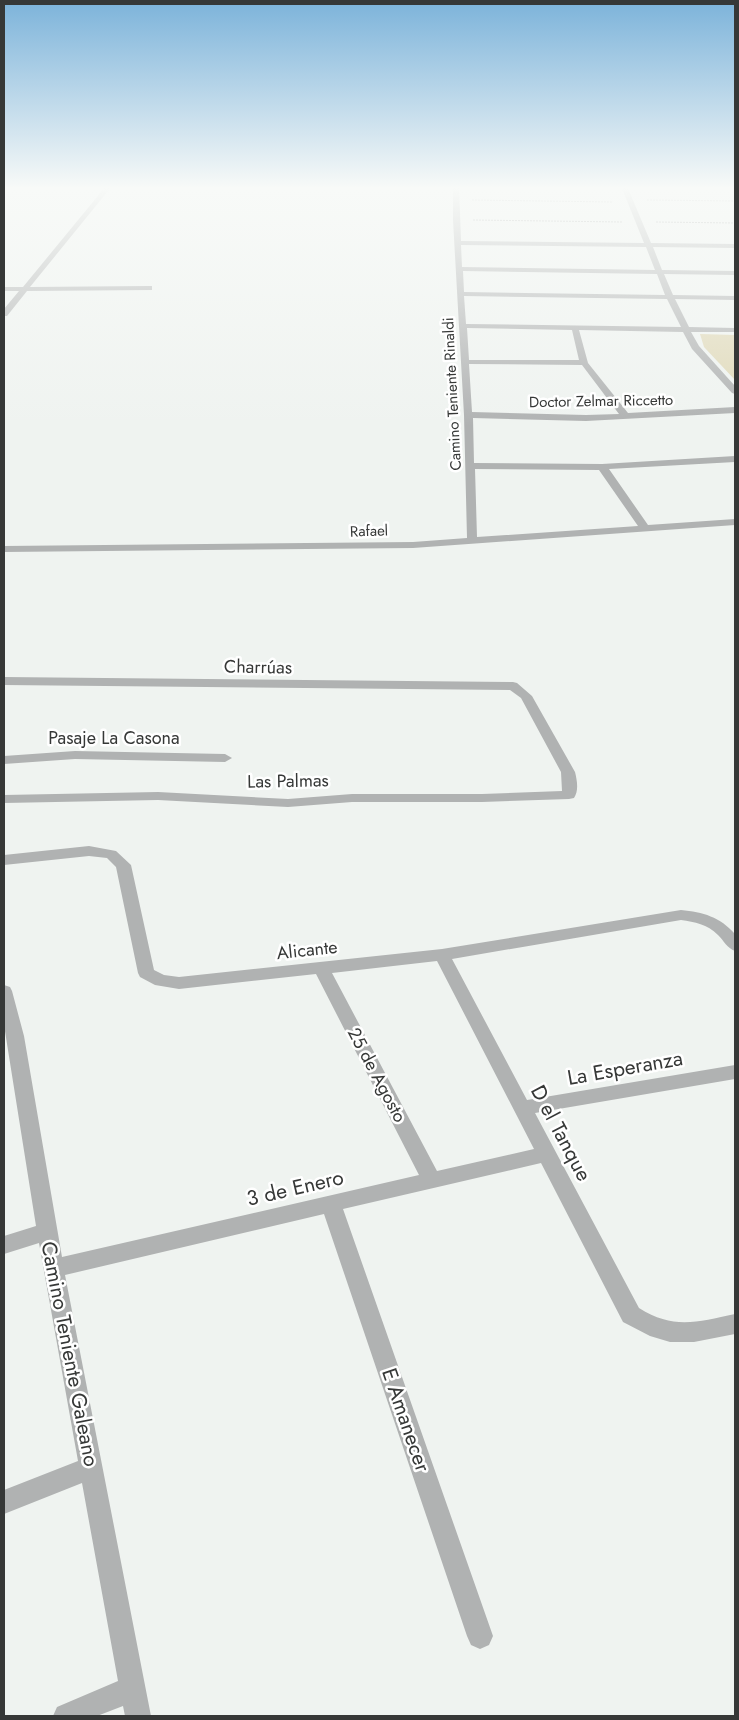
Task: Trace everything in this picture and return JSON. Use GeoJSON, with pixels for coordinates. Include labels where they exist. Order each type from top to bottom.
{"type":"FeatureCollection","features":[{"type":"Feature","properties":{"kind":"street"},"geometry":{"type":"LineString","coordinates":[[4,314],[44,266]]}},
{"type":"Feature","properties":{"kind":"street"},"geometry":{"type":"LineString","coordinates":[[657,266],[670,297],[695,347],[735,391]]}},
{"type":"Feature","properties":{"kind":"street"},"geometry":{"type":"LineString","coordinates":[[459,269],[735,273]]}},
{"type":"Feature","properties":{"kind":"street","name":"Camino Teniente Rinaldi"},"geometry":{"type":"LineString","coordinates":[[459,269],[468,415],[472,540]]}},
{"type":"Feature","properties":{"kind":"street"},"geometry":{"type":"LineString","coordinates":[[4,289],[149,288]]}},
{"type":"Feature","properties":{"kind":"street"},"geometry":{"type":"LineString","coordinates":[[461,294],[735,298]]}},
{"type":"Feature","properties":{"kind":"street"},"geometry":{"type":"LineString","coordinates":[[462,326],[735,330]]}},
{"type":"Feature","properties":{"kind":"street"},"geometry":{"type":"LineString","coordinates":[[575,328],[584,363],[626,417]]}},
{"type":"Feature","properties":{"kind":"street"},"geometry":{"type":"LineString","coordinates":[[464,362],[584,363]]}},
{"type":"Feature","properties":{"kind":"street","name":"Doctor Zelmar Riccetto"},"geometry":{"type":"LineString","coordinates":[[468,415],[586,418],[735,410]]}},
{"type":"Feature","properties":{"kind":"street"},"geometry":{"type":"LineString","coordinates":[[470,466],[602,467],[735,459]]}},
{"type":"Feature","properties":{"kind":"street"},"geometry":{"type":"LineString","coordinates":[[602,467],[645,528]]}},
{"type":"Feature","properties":{"kind":"street","name":"Rafael"},"geometry":{"type":"LineString","coordinates":[[4,549],[357,546],[735,522]]}},
{"type":"Feature","properties":{"kind":"street"},"geometry":{"type":"LineString","coordinates":[[4,558],[30,549]]}},
{"type":"Feature","properties":{"kind":"street","name":"Charrúas"},"geometry":{"type":"LineString","coordinates":[[4,681],[513,686],[526,696],[547,732],[568,772],[569,790]]}},
{"type":"Feature","properties":{"kind":"street","name":"Pasaje La Casona"},"geometry":{"type":"LineString","coordinates":[[4,760],[75,756],[225,758]]}},
{"type":"Feature","properties":{"kind":"street","name":"Las Palmas"},"geometry":{"type":"LineString","coordinates":[[4,798],[158,796],[288,803],[352,798],[547,796],[568,795],[569,790]]}},
{"type":"Feature","properties":{"kind":"street","name":"Alicante"},"geometry":{"type":"LineString","coordinates":[[4,860],[88,851],[111,854],[123,865],[146,973],[161,981],[179,983],[442,955],[681,915],[704,918],[724,929],[735,945]]}},
{"type":"Feature","properties":{"kind":"street","name":"D el Tanque"},"geometry":{"type":"LineString","coordinates":[[442,955],[631,1315],[646,1326],[665,1332],[690,1333],[735,1324]]}},
{"type":"Feature","properties":{"kind":"street","name":"25 de Agosto"},"geometry":{"type":"LineString","coordinates":[[321,968],[432,1181]]}},
{"type":"Feature","properties":{"kind":"street","name":"Camino Teniente Galeano"},"geometry":{"type":"LineString","coordinates":[[4,991],[9,1037],[138,1716]]}},
{"type":"Feature","properties":{"kind":"street","name":"La Esperanza"},"geometry":{"type":"LineString","coordinates":[[523,1108],[735,1072]]}},
{"type":"Feature","properties":{"kind":"street","name":"3 de Enero"},"geometry":{"type":"LineString","coordinates":[[54,1269],[547,1154]]}},
{"type":"Feature","properties":{"kind":"street","name":"E Amanecer"},"geometry":{"type":"LineString","coordinates":[[331,1204],[480,1636]]}},
{"type":"Feature","properties":{"kind":"street"},"geometry":{"type":"LineString","coordinates":[[4,1245],[47,1232]]}},
{"type":"Feature","properties":{"kind":"street"},"geometry":{"type":"LineString","coordinates":[[4,1502],[91,1468]]}},
{"type":"Feature","properties":{"kind":"street"},"geometry":{"type":"LineString","coordinates":[[66,1716],[133,1688]]}},
{"type":"Feature","properties":{"kind":"shaded area"},"geometry":{"type":"Polygon","coordinates":[[[700,334],[735,335],[735,380],[704,347],[700,334]]]}}]}
